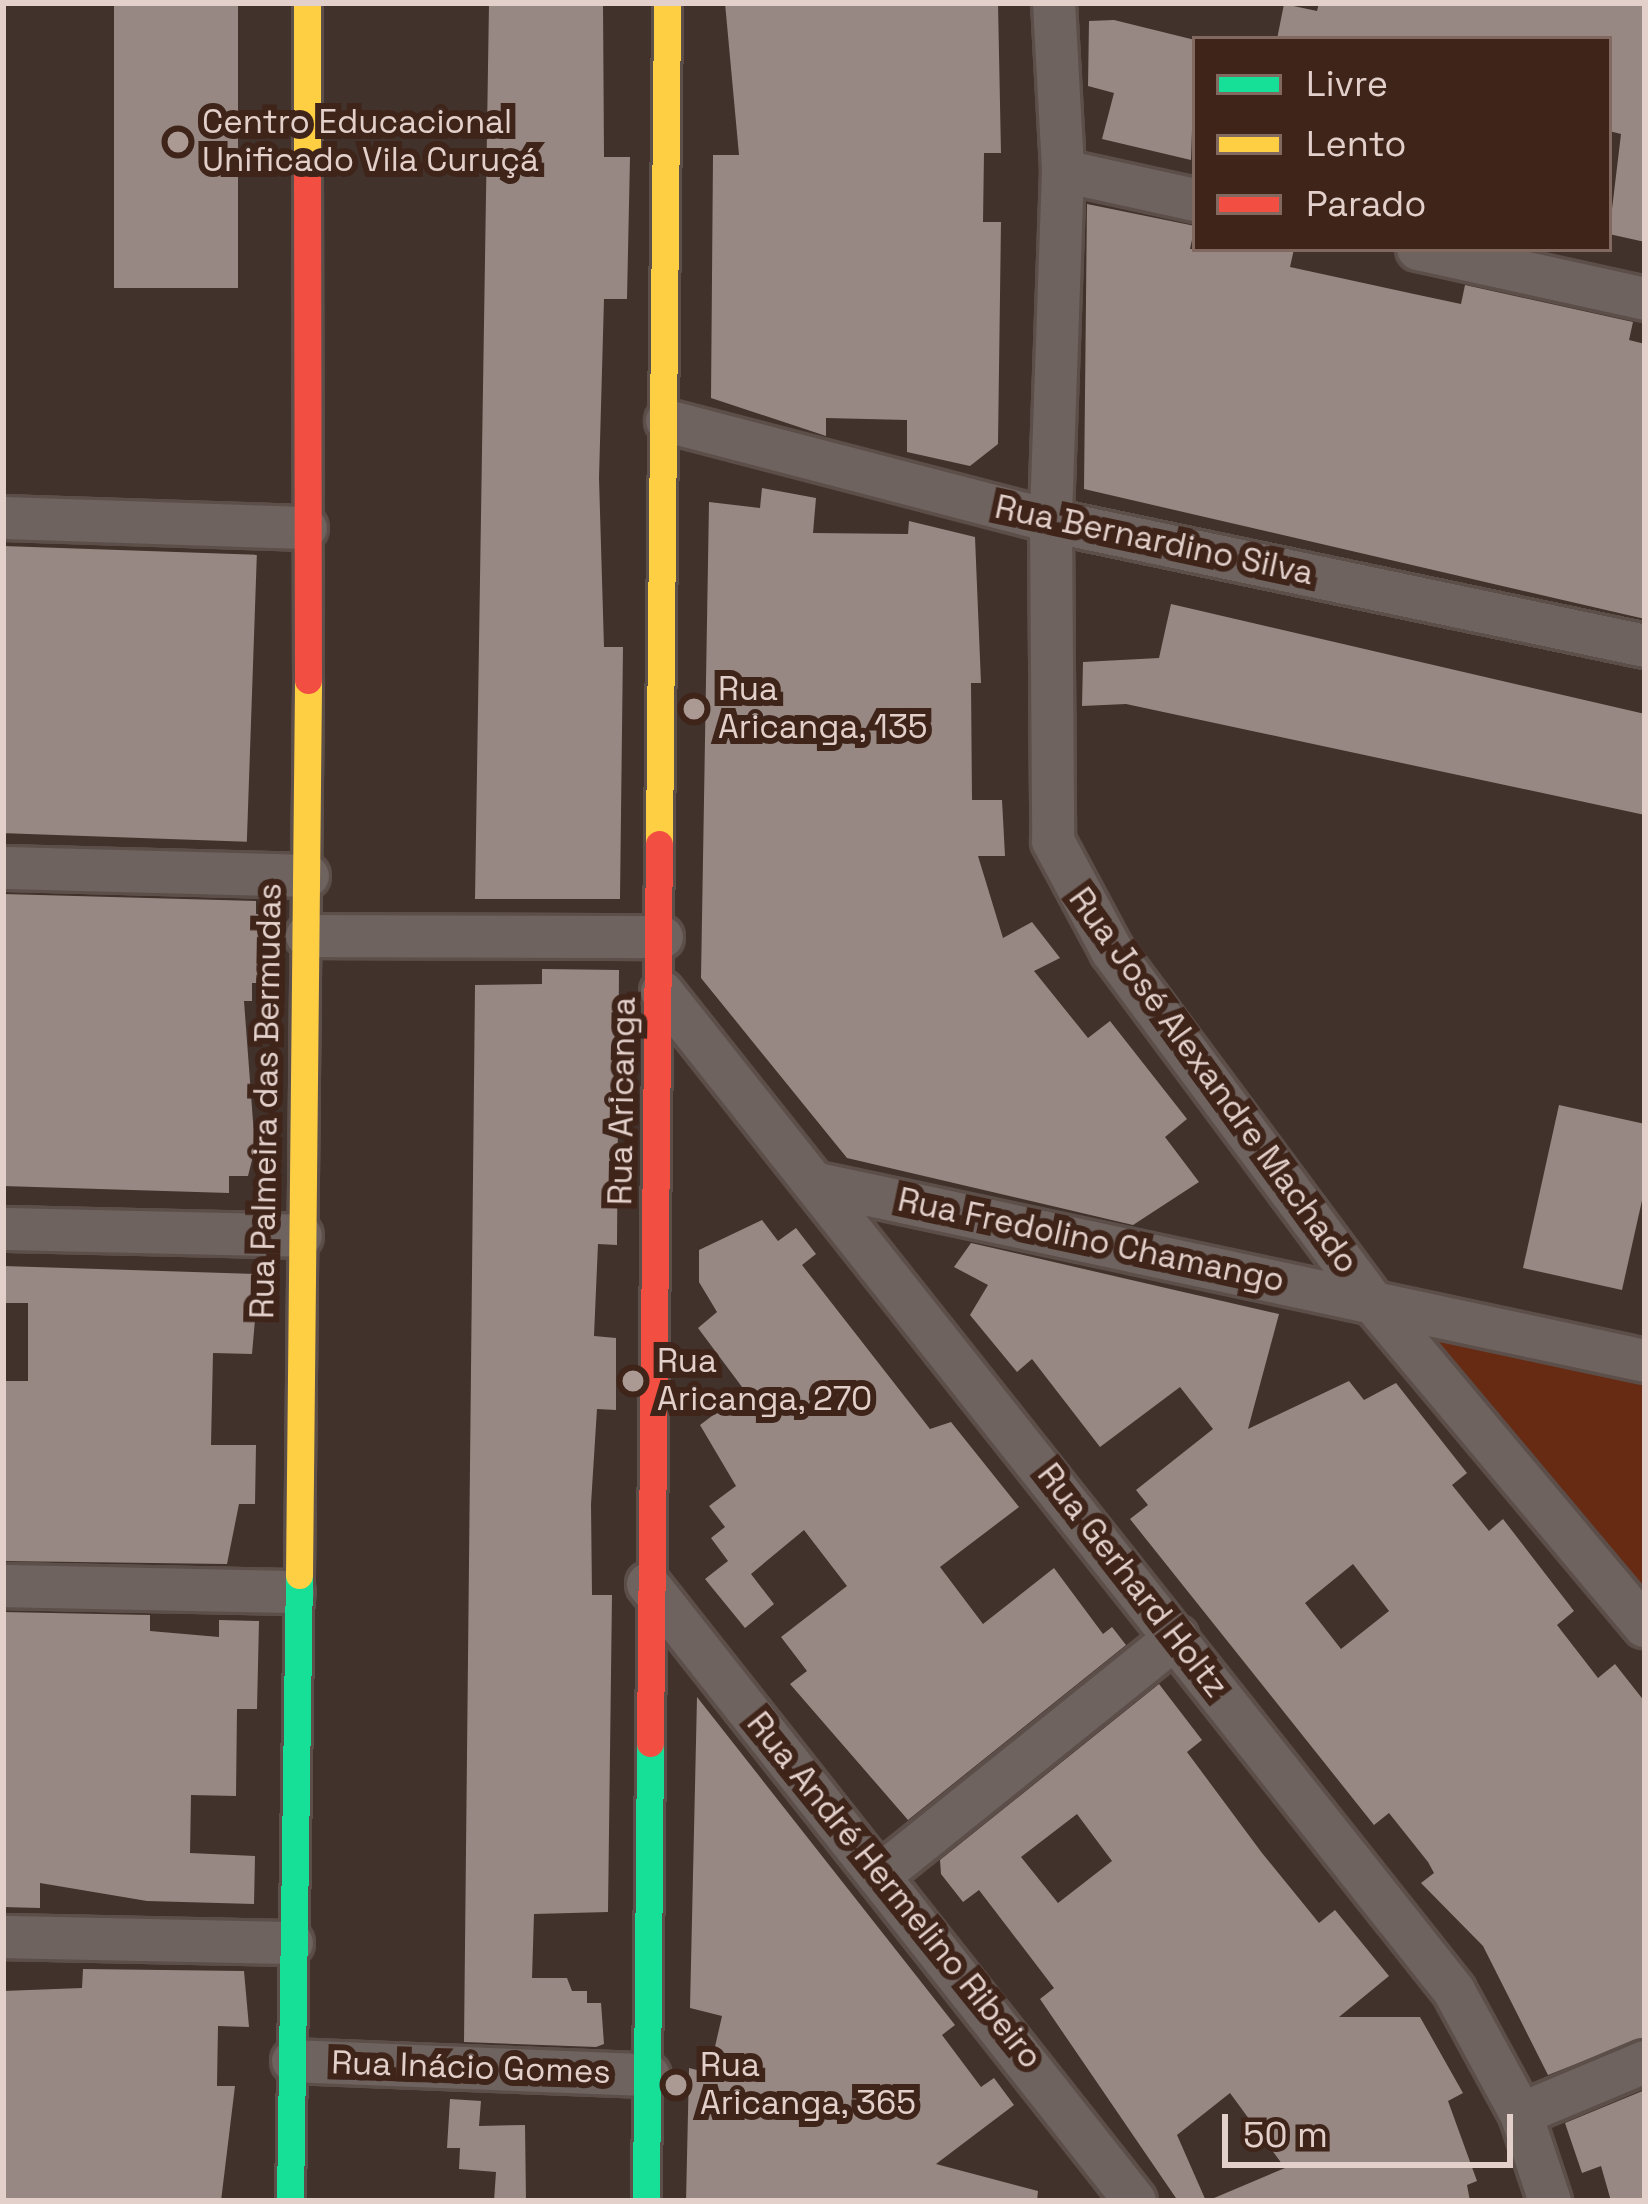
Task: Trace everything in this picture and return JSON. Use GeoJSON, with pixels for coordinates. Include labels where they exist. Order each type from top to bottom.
{"type":"FeatureCollection","features":[{"type":"Feature","properties":{"kind":"street","name":"Rua Palmeira das Bermudas"},"geometry":{"type":"LineString","coordinates":[[290,2201],[293,1592],[308,876],[307,3]]}},
{"type":"Feature","properties":{"kind":"street","name":"Rua Aricanga"},"geometry":{"type":"LineString","coordinates":[[646,2201],[648,1584],[662,992],[667,3]]}},
{"type":"Feature","properties":{"kind":"street","name":"Rua José Alexandre Machado"},"geometry":{"type":"LineString","coordinates":[[1054,3],[1063,171],[1051,521],[1049,765],[1054,842],[1074,894],[1371,1300],[1645,1626]]}},
{"type":"Feature","properties":{"kind":"street"},"geometry":{"type":"LineString","coordinates":[[1063,171],[1192,199]]}},
{"type":"Feature","properties":{"kind":"street"},"geometry":{"type":"LineString","coordinates":[[1432,252],[1645,299]]}},
{"type":"Feature","properties":{"kind":"street","name":"Rua Bernardino Silva"},"geometry":{"type":"LineString","coordinates":[[667,421],[1051,521],[1645,646]]}},
{"type":"Feature","properties":{"kind":"street"},"geometry":{"type":"LineString","coordinates":[[3,518],[306,528]]}},
{"type":"Feature","properties":{"kind":"street"},"geometry":{"type":"LineString","coordinates":[[3,868],[308,876]]}},
{"type":"Feature","properties":{"kind":"street"},"geometry":{"type":"LineString","coordinates":[[307,936],[662,937]]}},
{"type":"Feature","properties":{"kind":"street","name":"Rua Gerhard Holtz"},"geometry":{"type":"LineString","coordinates":[[662,992],[1454,1991],[1521,2114],[1550,2201]]}},
{"type":"Feature","properties":{"kind":"street","name":"Rua Fredolino Chamango"},"geometry":{"type":"LineString","coordinates":[[818,1184],[1645,1361]]}},
{"type":"Feature","properties":{"kind":"street"},"geometry":{"type":"LineString","coordinates":[[3,1229],[301,1236]]}},
{"type":"Feature","properties":{"kind":"street","name":"Rua André Hermelino Ribeiro"},"geometry":{"type":"LineString","coordinates":[[648,1584],[882,1874],[1135,2201]]}},
{"type":"Feature","properties":{"kind":"street"},"geometry":{"type":"LineString","coordinates":[[3,1586],[293,1592]]}},
{"type":"Feature","properties":{"kind":"street"},"geometry":{"type":"LineString","coordinates":[[882,1874],[1177,1637]]}},
{"type":"Feature","properties":{"kind":"street"},"geometry":{"type":"LineString","coordinates":[[3,1937],[292,1943]]}},
{"type":"Feature","properties":{"kind":"street","name":"Rua Inácio Gomes"},"geometry":{"type":"LineString","coordinates":[[293,2061],[649,2075]]}},
{"type":"Feature","properties":{"kind":"street"},"geometry":{"type":"LineString","coordinates":[[1521,2114],[1645,2062]]}},
{"type":"Feature","properties":{"kind":"shaded area"},"geometry":{"type":"Polygon","coordinates":[[[1376,1305],[1645,1368],[1645,1602],[1376,1305]]]}},
{"type":"Feature","properties":{"kind":"building","name":"Centro Educacional Unificado Vila Curuçá"},"geometry":{"type":"Polygon","coordinates":[[[114,3],[238,3],[238,288],[114,288],[114,3]]]}},
{"type":"Feature","properties":{"kind":"building"},"geometry":{"type":"Polygon","coordinates":[[[489,3],[603,3],[604,157],[630,157],[627,299],[604,299],[599,478],[604,647],[623,647],[620,899],[475,899],[489,3]]]}},
{"type":"Feature","properties":{"kind":"building"},"geometry":{"type":"Polygon","coordinates":[[[725,3],[998,3],[1001,153],[984,153],[983,222],[1001,222],[998,444],[970,466],[907,452],[907,420],[826,418],[826,436],[711,398],[713,155],[739,155],[725,3]]]}},
{"type":"Feature","properties":{"kind":"building"},"geometry":{"type":"Polygon","coordinates":[[[1319,3],[1645,3],[1645,242],[1612,235],[1621,134],[1612,132],[1612,36],[1278,36],[1284,4],[1317,11],[1319,3]]]}},
{"type":"Feature","properties":{"kind":"building"},"geometry":{"type":"Polygon","coordinates":[[[1114,20],[1192,39],[1191,160],[1102,139],[1114,93],[1088,86],[1089,21],[1114,20]]]}},
{"type":"Feature","properties":{"kind":"building"},"geometry":{"type":"Polygon","coordinates":[[[1087,204],[1192,225],[1192,252],[1293,252],[1290,267],[1461,304],[1465,285],[1633,322],[1629,340],[1645,344],[1645,619],[1084,489],[1087,204]]]}},
{"type":"Feature","properties":{"kind":"building"},"geometry":{"type":"Polygon","coordinates":[[[762,488],[816,498],[813,533],[908,534],[909,521],[975,537],[981,683],[971,683],[972,800],[1002,800],[1005,856],[978,856],[1003,938],[1032,922],[1060,958],[1034,971],[1088,1038],[1110,1021],[1187,1119],[1165,1137],[1199,1182],[1133,1225],[847,1158],[701,978],[709,502],[760,508],[762,488]]]}},
{"type":"Feature","properties":{"kind":"building"},"geometry":{"type":"Polygon","coordinates":[[[3,546],[257,555],[247,842],[3,833],[3,546]]]}},
{"type":"Feature","properties":{"kind":"building"},"geometry":{"type":"Polygon","coordinates":[[[1171,604],[1645,714],[1645,815],[1126,704],[1082,706],[1083,662],[1159,658],[1171,604]]]}},
{"type":"Feature","properties":{"kind":"building"},"geometry":{"type":"Polygon","coordinates":[[[3,894],[256,901],[256,914],[267,914],[268,983],[252,983],[252,1001],[244,1001],[255,1148],[248,1176],[229,1176],[229,1193],[3,1186],[3,894]]]}},
{"type":"Feature","properties":{"kind":"building"},"geometry":{"type":"Polygon","coordinates":[[[542,969],[619,970],[617,1245],[598,1244],[594,1336],[616,1338],[616,1410],[597,1409],[591,1504],[592,1595],[612,1595],[608,1912],[534,1914],[532,1978],[567,1978],[572,1991],[587,1991],[587,2003],[601,2003],[604,2044],[596,2047],[464,2042],[475,985],[542,984],[542,969]]]}},
{"type":"Feature","properties":{"kind":"building"},"geometry":{"type":"Polygon","coordinates":[[[1559,1105],[1645,1124],[1645,1187],[1622,1290],[1523,1268],[1559,1105]]]}},
{"type":"Feature","properties":{"kind":"building"},"geometry":{"type":"Polygon","coordinates":[[[762,1220],[778,1241],[796,1228],[816,1254],[802,1265],[930,1429],[951,1422],[1019,1507],[940,1567],[983,1624],[1054,1568],[1103,1634],[1112,1627],[1126,1645],[908,1820],[790,1684],[807,1671],[781,1637],[847,1586],[804,1530],[751,1574],[774,1604],[745,1628],[705,1579],[728,1561],[711,1538],[725,1527],[709,1506],[736,1486],[700,1425],[745,1391],[698,1328],[717,1312],[699,1282],[699,1250],[762,1220]]]}},
{"type":"Feature","properties":{"kind":"building"},"geometry":{"type":"Polygon","coordinates":[[[971,1243],[1279,1314],[1248,1429],[1349,1381],[1364,1400],[1396,1383],[1467,1473],[1452,1485],[1489,1531],[1503,1519],[1574,1611],[1557,1625],[1598,1678],[1615,1664],[1645,1702],[1645,2037],[1548,2075],[1483,1946],[1421,1883],[1434,1873],[1428,1862],[1389,1813],[1374,1825],[1130,1519],[1148,1505],[1136,1490],[1213,1429],[1180,1387],[1100,1447],[1032,1359],[1017,1372],[970,1315],[988,1285],[954,1267],[971,1243]],[[1353,1564],[1305,1603],[1341,1649],[1389,1611],[1353,1564]]]}},
{"type":"Feature","properties":{"kind":"building"},"geometry":{"type":"Polygon","coordinates":[[[3,1266],[259,1274],[252,1354],[213,1353],[211,1445],[256,1445],[255,1504],[239,1504],[227,1564],[3,1561],[3,1381],[28,1381],[28,1303],[3,1303],[3,1266]]]}},
{"type":"Feature","properties":{"kind":"building"},"geometry":{"type":"Polygon","coordinates":[[[3,1612],[150,1615],[150,1631],[219,1637],[219,1620],[259,1621],[257,1709],[237,1709],[236,1796],[191,1795],[190,1853],[255,1856],[254,1904],[147,1901],[40,1883],[40,1908],[3,1907],[3,1612]]]}},
{"type":"Feature","properties":{"kind":"building"},"geometry":{"type":"Polygon","coordinates":[[[1159,1684],[1202,1740],[1187,1752],[1262,1853],[1319,1923],[1335,1910],[1389,1976],[1339,2017],[1420,2017],[1463,2093],[1448,2101],[1477,2181],[1467,2185],[1470,2201],[1207,2201],[1285,2168],[1230,2093],[1177,2135],[1206,2201],[1178,2201],[1040,1999],[1054,1988],[979,1890],[963,1902],[941,1874],[940,1860],[1159,1684]],[[1077,1814],[1021,1857],[1058,1903],[1112,1861],[1077,1814]]]}},
{"type":"Feature","properties":{"kind":"building"},"geometry":{"type":"Polygon","coordinates":[[[697,1697],[955,2025],[942,2035],[981,2087],[994,2078],[1014,2105],[936,2164],[1038,2191],[1037,2201],[686,2201],[689,2068],[709,2073],[722,2016],[690,2008],[697,1697]]]}},
{"type":"Feature","properties":{"kind":"building"},"geometry":{"type":"Polygon","coordinates":[[[83,1969],[244,1971],[249,2027],[218,2026],[217,2086],[235,2086],[221,2201],[3,2201],[3,1991],[82,1988],[83,1969]]]}},
{"type":"Feature","properties":{"kind":"building"},"geometry":{"type":"Polygon","coordinates":[[[1645,2090],[1645,2201],[1611,2201],[1601,2166],[1582,2173],[1565,2123],[1645,2090]]]}},
{"type":"Feature","properties":{"kind":"building"},"geometry":{"type":"Polygon","coordinates":[[[450,2099],[481,2101],[479,2126],[525,2125],[526,2201],[494,2201],[496,2172],[459,2169],[460,2148],[447,2148],[450,2099]]]}},
{"type":"Feature","properties":{"kind":"traffic: fast"},"geometry":{"type":"LineString","coordinates":[[290,2201],[299,1575]]}},
{"type":"Feature","properties":{"kind":"traffic: fast"},"geometry":{"type":"LineString","coordinates":[[646,2201],[650,1743]]}},
{"type":"Feature","properties":{"kind":"traffic: slow"},"geometry":{"type":"LineString","coordinates":[[307,3],[307,167]]}},
{"type":"Feature","properties":{"kind":"traffic: slow"},"geometry":{"type":"LineString","coordinates":[[659,844],[667,3]]}},
{"type":"Feature","properties":{"kind":"traffic: slow"},"geometry":{"type":"LineString","coordinates":[[299,1575],[308,680]]}},
{"type":"Feature","properties":{"kind":"traffic: jam"},"geometry":{"type":"LineString","coordinates":[[307,167],[308,680]]}},
{"type":"Feature","properties":{"kind":"traffic: jam"},"geometry":{"type":"LineString","coordinates":[[650,1743],[659,844]]}},
{"type":"Feature","properties":{"kind":"place","name":"Centro Educacional Unificado Vila Curuçá"},"geometry":{"type":"Point","coordinates":[178,142]}},
{"type":"Feature","properties":{"kind":"place","name":"Rua Aricanga, 135"},"geometry":{"type":"Point","coordinates":[694,709]}},
{"type":"Feature","properties":{"kind":"place","name":"Rua Aricanga, 270"},"geometry":{"type":"Point","coordinates":[633,1381]}},
{"type":"Feature","properties":{"kind":"place","name":"Rua Aricanga, 365"},"geometry":{"type":"Point","coordinates":[676,2085]}}]}
